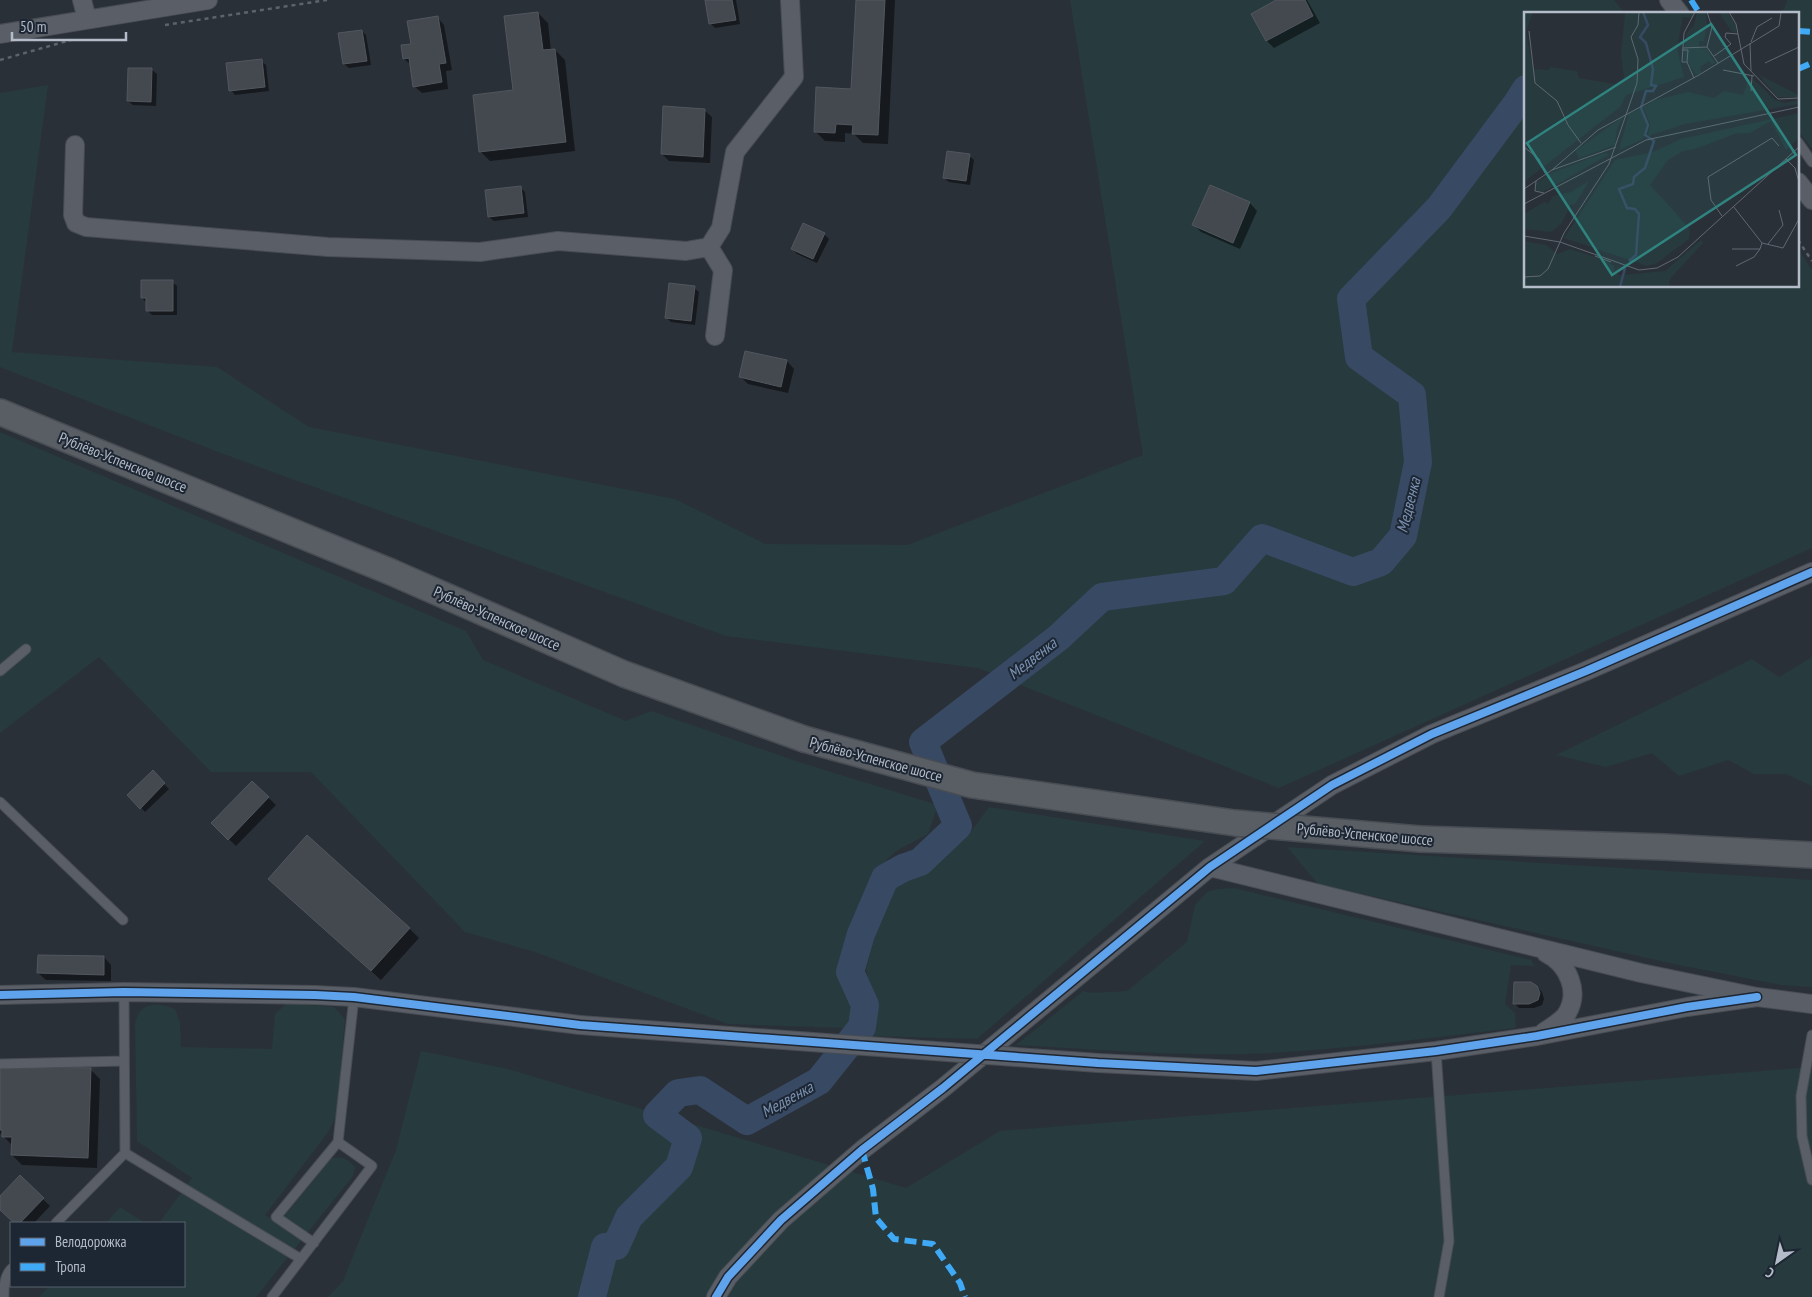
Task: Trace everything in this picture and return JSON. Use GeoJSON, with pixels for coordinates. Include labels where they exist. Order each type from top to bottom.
{"type":"FeatureCollection","features":[{"type":"Feature","properties":{"kind":"main road","name":"Рублёво-Успенское шоссе"},"geometry":{"type":"LineString","coordinates":[[0,412],[391,572],[624,674],[804,739],[972,785],[1235,822],[1420,839],[1664,847],[1806,855]]}},
{"type":"Feature","properties":{"kind":"street"},"geometry":{"type":"LineString","coordinates":[[82,0],[87,19]]}},
{"type":"Feature","properties":{"kind":"street"},"geometry":{"type":"LineString","coordinates":[[0,34],[208,0]]}},
{"type":"Feature","properties":{"kind":"street"},"geometry":{"type":"LineString","coordinates":[[75,145],[73,215],[76,223],[86,227],[328,247],[480,252],[558,241],[686,251],[709,247],[721,228],[735,152],[794,77],[790,0]]}},
{"type":"Feature","properties":{"kind":"street"},"geometry":{"type":"LineString","coordinates":[[1669,0],[1678,12]]}},
{"type":"Feature","properties":{"kind":"street"},"geometry":{"type":"LineString","coordinates":[[1800,185],[1812,200]]}},
{"type":"Feature","properties":{"kind":"street"},"geometry":{"type":"LineString","coordinates":[[709,247],[723,270],[715,336]]}},
{"type":"Feature","properties":{"kind":"street"},"geometry":{"type":"LineString","coordinates":[[716,1297],[728,1277],[781,1220],[862,1150],[942,1088],[1210,867],[1332,785],[1432,734],[1586,671],[1812,572]]}},
{"type":"Feature","properties":{"kind":"street"},"geometry":{"type":"LineString","coordinates":[[1210,867],[1641,973],[1757,997],[1812,1004]]}},
{"type":"Feature","properties":{"kind":"street"},"geometry":{"type":"LineString","coordinates":[[1533,946],[1552,956],[1563,966],[1571,978],[1573,990],[1566,1014],[1554,1026],[1537,1036]]}},
{"type":"Feature","properties":{"kind":"street"},"geometry":{"type":"LineString","coordinates":[[0,995],[124,992],[315,995],[580,1025],[1098,1063],[1256,1071],[1436,1051],[1537,1036],[1687,1007],[1757,997]]}},
{"type":"Feature","properties":{"kind":"lane"},"geometry":{"type":"LineString","coordinates":[[1800,145],[1812,162]]}},
{"type":"Feature","properties":{"kind":"lane"},"geometry":{"type":"LineString","coordinates":[[0,671],[26,649]]}},
{"type":"Feature","properties":{"kind":"lane"},"geometry":{"type":"LineString","coordinates":[[0,802],[123,920]]}},
{"type":"Feature","properties":{"kind":"lane"},"geometry":{"type":"LineString","coordinates":[[57,1222],[125,1152],[124,992]]}},
{"type":"Feature","properties":{"kind":"lane"},"geometry":{"type":"LineString","coordinates":[[314,1243],[276,1217],[338,1142],[354,998]]}},
{"type":"Feature","properties":{"kind":"lane"},"geometry":{"type":"LineString","coordinates":[[1812,1036],[1801,1096],[1802,1136],[1812,1180]]}},
{"type":"Feature","properties":{"kind":"lane"},"geometry":{"type":"LineString","coordinates":[[1436,1051],[1449,1241],[1439,1297]]}},
{"type":"Feature","properties":{"kind":"lane"},"geometry":{"type":"LineString","coordinates":[[0,1064],[124,1061]]}},
{"type":"Feature","properties":{"kind":"lane"},"geometry":{"type":"LineString","coordinates":[[272,1297],[372,1166],[338,1142]]}},
{"type":"Feature","properties":{"kind":"lane"},"geometry":{"type":"LineString","coordinates":[[125,1152],[301,1259]]}},
{"type":"Feature","properties":{"kind":"lane"},"geometry":{"type":"LineString","coordinates":[[4,1297],[6,1274],[10,1270]]}},
{"type":"Feature","properties":{"kind":"path"},"geometry":{"type":"LineString","coordinates":[[164,25],[327,0]]}},
{"type":"Feature","properties":{"kind":"path"},"geometry":{"type":"LineString","coordinates":[[0,60],[77,39]]}},
{"type":"Feature","properties":{"kind":"path"},"geometry":{"type":"LineString","coordinates":[[1800,243],[1812,261]]}},
{"type":"Feature","properties":{"kind":"green space"},"geometry":{"type":"Polygon","coordinates":[[[1070,0],[1614,0],[1623,12],[1524,12],[1524,288],[1800,288],[1800,252],[1812,270],[1812,548],[1279,788],[978,668],[726,636],[226,455],[0,367],[0,93],[48,85],[12,352],[217,367],[309,427],[675,499],[765,544],[907,545],[1143,455],[1070,0]]]}},
{"type":"Feature","properties":{"kind":"green space"},"geometry":{"type":"Polygon","coordinates":[[[1787,0],[1812,0],[1812,148],[1800,133],[1800,12],[1782,12],[1787,0]]]}},
{"type":"Feature","properties":{"kind":"green space"},"geometry":{"type":"Polygon","coordinates":[[[0,432],[466,631],[483,660],[626,721],[651,711],[802,763],[938,805],[928,834],[896,851],[872,874],[840,971],[854,1008],[847,1028],[728,1024],[535,952],[465,932],[311,772],[211,772],[99,657],[0,733],[0,432]]]}},
{"type":"Feature","properties":{"kind":"green space"},"geometry":{"type":"Polygon","coordinates":[[[1812,657],[1812,786],[1786,774],[1754,774],[1728,760],[1679,776],[1652,753],[1606,767],[1556,755],[1752,659],[1779,677],[1812,657]]]}},
{"type":"Feature","properties":{"kind":"green space"},"geometry":{"type":"Polygon","coordinates":[[[989,807],[1205,841],[977,1039],[869,1036],[874,1007],[866,969],[887,891],[967,837],[989,807]]]}},
{"type":"Feature","properties":{"kind":"green space"},"geometry":{"type":"Polygon","coordinates":[[[1287,847],[1812,880],[1812,987],[1781,985],[1674,964],[1318,884],[1287,847]]]}},
{"type":"Feature","properties":{"kind":"green space"},"geometry":{"type":"Polygon","coordinates":[[[1234,888],[1531,960],[1534,966],[1511,965],[1505,1004],[1515,1013],[1516,1028],[1348,1047],[1247,1054],[1160,1053],[1016,1045],[1083,991],[1091,993],[1127,991],[1187,942],[1195,905],[1207,892],[1234,888]]]}},
{"type":"Feature","properties":{"kind":"green space"},"geometry":{"type":"Polygon","coordinates":[[[287,1003],[334,1007],[345,1019],[337,1113],[329,1131],[265,1215],[278,1224],[332,1158],[339,1157],[345,1159],[355,1167],[353,1176],[256,1297],[39,1297],[48,1287],[185,1287],[185,1222],[160,1222],[192,1178],[137,1141],[135,1025],[137,1017],[149,1005],[162,1005],[175,1009],[180,1022],[181,1047],[272,1049],[275,1014],[287,1003]]]}},
{"type":"Feature","properties":{"kind":"green space"},"geometry":{"type":"Polygon","coordinates":[[[421,1051],[508,1069],[906,1188],[1000,1131],[1812,1067],[1812,1297],[328,1297],[343,1281],[396,1150],[421,1051]]]}},
{"type":"Feature","properties":{"kind":"green space"},"geometry":{"type":"Polygon","coordinates":[[[120,1207],[143,1222],[107,1222],[120,1207]]]}},
{"type":"Feature","properties":{"kind":"building"},"geometry":{"type":"Polygon","coordinates":[[[705,0],[732,0],[736,20],[709,24],[705,0]]]}},
{"type":"Feature","properties":{"kind":"building"},"geometry":{"type":"Polygon","coordinates":[[[856,0],[885,0],[878,135],[852,134],[853,125],[836,124],[835,133],[814,132],[816,87],[851,89],[856,0]]]}},
{"type":"Feature","properties":{"kind":"building"},"geometry":{"type":"Polygon","coordinates":[[[1276,0],[1305,0],[1313,16],[1266,41],[1251,14],[1276,0]]]}},
{"type":"Feature","properties":{"kind":"building"},"geometry":{"type":"Polygon","coordinates":[[[538,12],[543,50],[555,49],[566,142],[479,152],[473,95],[513,90],[504,16],[538,12]]]}},
{"type":"Feature","properties":{"kind":"building"},"geometry":{"type":"Polygon","coordinates":[[[438,16],[446,63],[439,64],[442,82],[413,87],[409,58],[403,59],[401,45],[411,44],[407,21],[438,16]]]}},
{"type":"Feature","properties":{"kind":"building"},"geometry":{"type":"Polygon","coordinates":[[[362,30],[367,61],[343,64],[338,33],[362,30]]]}},
{"type":"Feature","properties":{"kind":"building"},"geometry":{"type":"Polygon","coordinates":[[[262,59],[265,87],[229,91],[226,63],[262,59]]]}},
{"type":"Feature","properties":{"kind":"building"},"geometry":{"type":"Polygon","coordinates":[[[128,68],[152,68],[151,102],[127,101],[128,68]]]}},
{"type":"Feature","properties":{"kind":"building"},"geometry":{"type":"Polygon","coordinates":[[[663,106],[705,109],[703,157],[661,154],[663,106]]]}},
{"type":"Feature","properties":{"kind":"building"},"geometry":{"type":"Polygon","coordinates":[[[947,151],[970,154],[966,181],[943,178],[947,151]]]}},
{"type":"Feature","properties":{"kind":"building"},"geometry":{"type":"Polygon","coordinates":[[[1210,185],[1250,202],[1233,243],[1192,225],[1210,185]]]}},
{"type":"Feature","properties":{"kind":"building"},"geometry":{"type":"Polygon","coordinates":[[[521,186],[524,213],[488,217],[485,190],[521,186]]]}},
{"type":"Feature","properties":{"kind":"building"},"geometry":{"type":"Polygon","coordinates":[[[803,223],[825,233],[813,259],[791,249],[803,223]]]}},
{"type":"Feature","properties":{"kind":"building"},"geometry":{"type":"Polygon","coordinates":[[[141,280],[173,280],[173,311],[146,311],[146,298],[141,298],[141,280]]]}},
{"type":"Feature","properties":{"kind":"building"},"geometry":{"type":"Polygon","coordinates":[[[669,283],[695,286],[691,321],[665,318],[669,283]]]}},
{"type":"Feature","properties":{"kind":"building"},"geometry":{"type":"Polygon","coordinates":[[[745,351],[787,360],[781,387],[739,377],[745,351]]]}},
{"type":"Feature","properties":{"kind":"building"},"geometry":{"type":"Polygon","coordinates":[[[153,770],[165,783],[140,809],[127,795],[153,770]]]}},
{"type":"Feature","properties":{"kind":"building"},"geometry":{"type":"Polygon","coordinates":[[[252,781],[269,797],[228,840],[211,823],[252,781]]]}},
{"type":"Feature","properties":{"kind":"building"},"geometry":{"type":"Polygon","coordinates":[[[307,835],[410,928],[371,971],[268,879],[307,835]]]}},
{"type":"Feature","properties":{"kind":"building"},"geometry":{"type":"Polygon","coordinates":[[[38,955],[104,956],[104,975],[37,973],[38,955]]]}},
{"type":"Feature","properties":{"kind":"building"},"geometry":{"type":"Polygon","coordinates":[[[1514,982],[1531,982],[1537,986],[1540,993],[1538,1000],[1529,1004],[1513,1004],[1514,982]]]}},
{"type":"Feature","properties":{"kind":"building"},"geometry":{"type":"Polygon","coordinates":[[[0,1065],[91,1068],[88,1158],[11,1155],[12,1137],[2,1137],[2,1130],[0,1130],[0,1065]]]}},
{"type":"Feature","properties":{"kind":"building"},"geometry":{"type":"Polygon","coordinates":[[[20,1175],[44,1198],[21,1222],[13,1222],[0,1210],[0,1196],[20,1175]]]}},
{"type":"Feature","properties":{"kind":"waterway","name":"Медвенка"},"geometry":{"type":"LineString","coordinates":[[592,1297],[605,1247],[616,1246],[629,1217],[679,1167],[688,1138],[657,1115],[678,1093],[700,1090],[747,1121],[819,1081],[862,1027],[865,1005],[850,972],[861,934],[885,878],[903,868],[920,862],[958,826],[923,742],[1058,638],[1102,597],[1224,581],[1262,538],[1353,572],[1381,562],[1403,536],[1418,462],[1412,395],[1359,357],[1351,299],[1439,208],[1524,92]]}},
{"type":"Feature","properties":{"kind":"marked path"},"geometry":{"type":"LineString","coordinates":[[1691,0],[1699,12]]}},
{"type":"Feature","properties":{"kind":"marked path"},"geometry":{"type":"LineString","coordinates":[[1800,31],[1812,32]]}},
{"type":"Feature","properties":{"kind":"marked path"},"geometry":{"type":"LineString","coordinates":[[1800,68],[1812,63]]}},
{"type":"Feature","properties":{"kind":"marked path"},"geometry":{"type":"LineString","coordinates":[[862,1150],[873,1189],[876,1218],[894,1239],[933,1244],[960,1283],[965,1297]]}},
{"type":"Feature","properties":{"kind":"cycle path"},"geometry":{"type":"LineString","coordinates":[[716,1297],[728,1277],[781,1220],[862,1150],[943,1088],[1210,867],[1332,785],[1432,734],[1586,671],[1812,572]]}},
{"type":"Feature","properties":{"kind":"cycle path"},"geometry":{"type":"LineString","coordinates":[[0,995],[124,992],[354,997],[580,1025],[1098,1063],[1256,1071],[1436,1051],[1537,1036],[1687,1007],[1757,997]]}}]}
